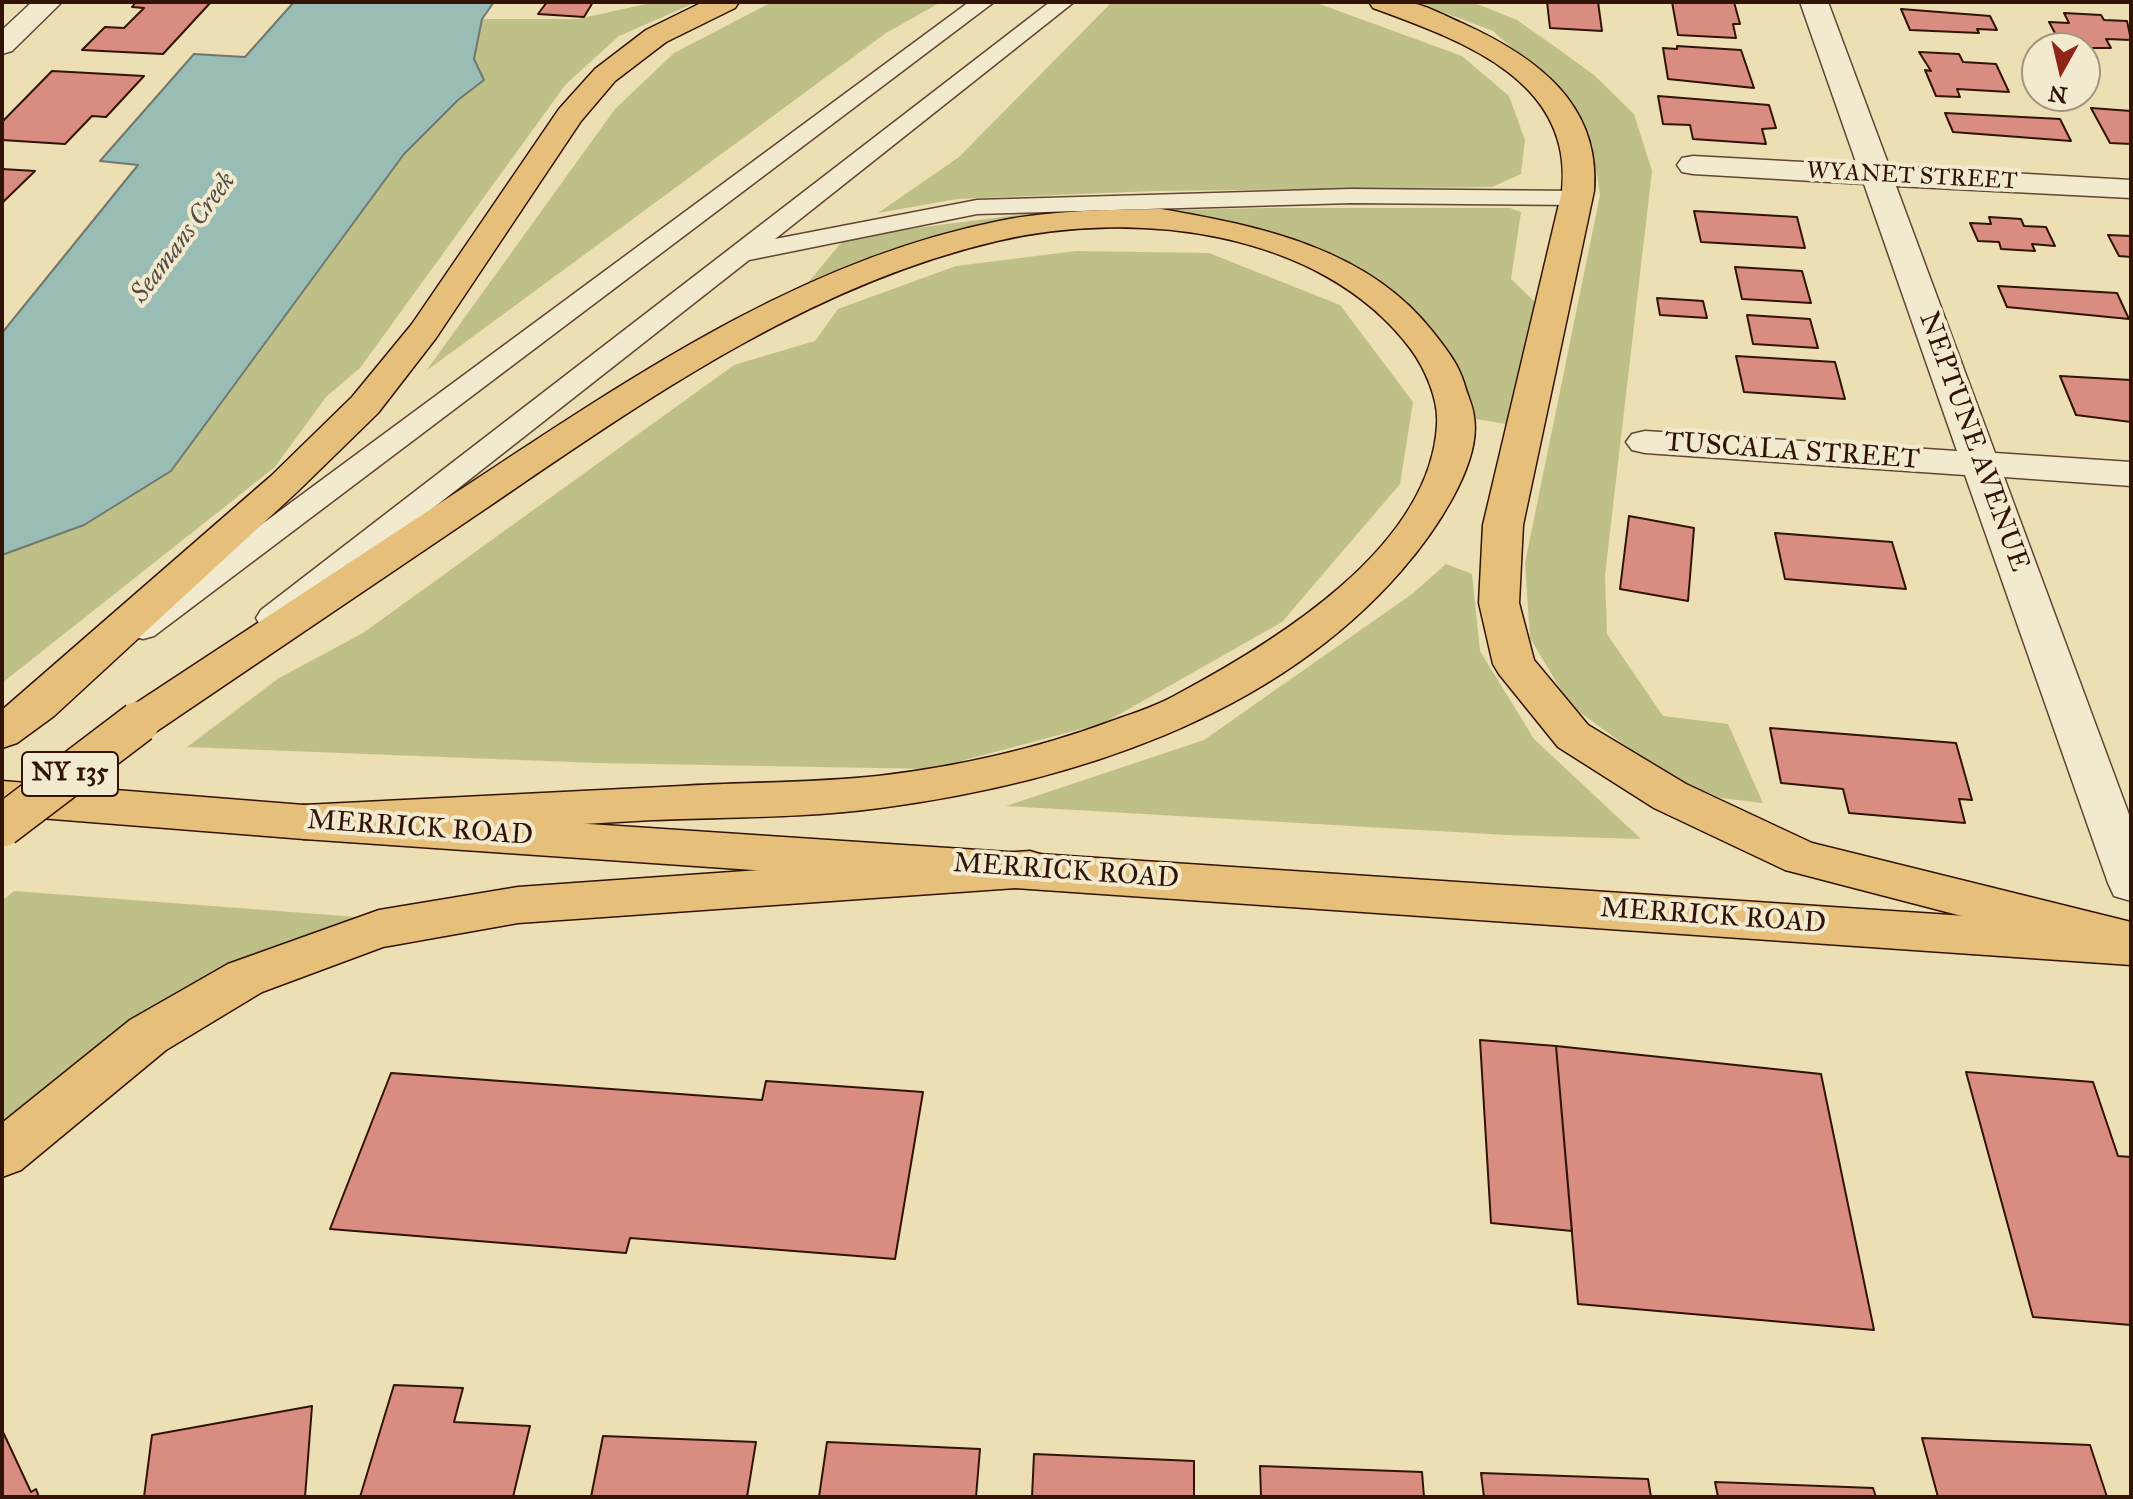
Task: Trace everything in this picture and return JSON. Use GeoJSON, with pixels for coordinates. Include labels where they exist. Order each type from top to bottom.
{"type":"FeatureCollection","features":[{"type":"Feature","properties":{"kind":"main road"},"geometry":{"type":"LineString","coordinates":[[39,705],[284,484],[365,405],[424,331],[570,115],[605,75],[656,36],[725,2]]}},
{"type":"Feature","properties":{"kind":"main road"},"geometry":{"type":"LineString","coordinates":[[1383,2],[1436,21],[1499,52],[1539,84],[1567,119],[1579,154],[1577,198],[1503,525],[1499,603],[1514,664],[1573,736],[1670,796],[1801,858],[2131,944]]}},
{"type":"Feature","properties":{"kind":"main road"},"geometry":{"type":"LineString","coordinates":[[139,722],[603,412],[724,338],[827,288],[914,254],[1000,230],[1075,220],[1161,219],[1230,231],[1291,249],[1357,280],[1406,320],[1441,366],[1457,420],[1446,475],[1411,535],[1355,598],[1278,655],[1183,711],[1058,758],[879,792],[304,822]]}},
{"type":"Feature","properties":{"kind":"main road","name":"NY 135"},"geometry":{"type":"LineString","coordinates":[[2,732],[39,705]]}},
{"type":"Feature","properties":{"kind":"main road","name":"NY 135"},"geometry":{"type":"LineString","coordinates":[[2,826],[139,722]]}},
{"type":"Feature","properties":{"kind":"main road","name":"MERRICK ROAD"},"geometry":{"type":"LineString","coordinates":[[2,798],[304,822],[2131,944]]}},
{"type":"Feature","properties":{"kind":"main road"},"geometry":{"type":"LineString","coordinates":[[2,1154],[148,1035],[245,978],[379,929],[518,905],[1030,869]]}},
{"type":"Feature","properties":{"kind":"street"},"geometry":{"type":"LineString","coordinates":[[2,45],[48,2]]}},
{"type":"Feature","properties":{"kind":"street","name":"NEPTUNE AVENUE"},"geometry":{"type":"LineString","coordinates":[[1814,2],[2131,883]]}},
{"type":"Feature","properties":{"kind":"street","name":"WYANET STREET"},"geometry":{"type":"LineString","coordinates":[[1693,165],[2131,189]]}},
{"type":"Feature","properties":{"kind":"street","name":"TUSCALA STREET"},"geometry":{"type":"LineString","coordinates":[[1645,442],[2131,474]]}},
{"type":"Feature","properties":{"kind":"lane"},"geometry":{"type":"LineString","coordinates":[[39,705],[983,2]]}},
{"type":"Feature","properties":{"kind":"lane"},"geometry":{"type":"LineString","coordinates":[[139,722],[1063,2]]}},
{"type":"Feature","properties":{"kind":"lane"},"geometry":{"type":"LineString","coordinates":[[740,254],[977,207],[1351,196],[1577,198]]}},
{"type":"Feature","properties":{"kind":"green space"},"geometry":{"type":"Polygon","coordinates":[[[655,2],[697,2],[619,36],[566,84],[360,368],[326,397],[275,467],[2,683],[2,555],[84,525],[171,471],[404,154],[484,80],[474,60],[482,19],[578,19],[655,2]]]}},
{"type":"Feature","properties":{"kind":"green space"},"geometry":{"type":"Polygon","coordinates":[[[772,2],[941,2],[886,33],[426,371],[615,109],[674,53],[772,2]]]}},
{"type":"Feature","properties":{"kind":"green space"},"geometry":{"type":"Polygon","coordinates":[[[1112,2],[1314,2],[1462,56],[1509,96],[1525,140],[1521,174],[1492,187],[1155,191],[957,199],[878,213],[959,157],[1112,2]]]}},
{"type":"Feature","properties":{"kind":"green space"},"geometry":{"type":"Polygon","coordinates":[[[1416,2],[1472,2],[1517,20],[1594,75],[1634,114],[1652,171],[1605,575],[1607,634],[1663,716],[1728,724],[1763,803],[1721,798],[1664,774],[1570,705],[1530,638],[1525,563],[1600,195],[1592,144],[1553,85],[1493,31],[1416,2]]]}},
{"type":"Feature","properties":{"kind":"green space"},"geometry":{"type":"Polygon","coordinates":[[[1265,208],[1510,208],[1521,212],[1511,279],[1537,304],[1506,424],[1470,418],[1461,374],[1412,307],[1312,247],[1183,216],[948,235],[806,285],[846,237],[1025,214],[1265,208]]]}},
{"type":"Feature","properties":{"kind":"green space"},"geometry":{"type":"Polygon","coordinates":[[[1076,251],[1209,253],[1340,305],[1413,402],[1400,484],[1282,622],[1104,723],[931,769],[597,763],[187,747],[279,678],[363,633],[734,365],[815,341],[838,309],[956,266],[1076,251]]]}},
{"type":"Feature","properties":{"kind":"green space"},"geometry":{"type":"Polygon","coordinates":[[[1446,564],[1472,574],[1480,651],[1534,739],[1641,839],[1506,835],[1006,806],[1204,740],[1412,594],[1446,564]]]}},
{"type":"Feature","properties":{"kind":"green space"},"geometry":{"type":"Polygon","coordinates":[[[14,891],[357,917],[350,933],[247,961],[162,1001],[2,1133],[2,901],[14,891]]]}},
{"type":"Feature","properties":{"kind":"water","name":"Seamans Creek"},"geometry":{"type":"Polygon","coordinates":[[[294,2],[494,2],[482,19],[474,59],[484,80],[458,100],[404,154],[171,471],[84,525],[2,555],[2,333],[138,165],[100,161],[194,54],[245,57],[294,2]]]}},
{"type":"Feature","properties":{"kind":"building"},"geometry":{"type":"Polygon","coordinates":[[[136,2],[211,2],[163,54],[82,50],[105,27],[124,28],[144,8],[132,7],[136,2]]]}},
{"type":"Feature","properties":{"kind":"building"},"geometry":{"type":"Polygon","coordinates":[[[547,2],[593,2],[584,17],[538,14],[547,2]]]}},
{"type":"Feature","properties":{"kind":"building"},"geometry":{"type":"Polygon","coordinates":[[[1547,2],[1598,2],[1602,31],[1550,28],[1547,2]]]}},
{"type":"Feature","properties":{"kind":"building"},"geometry":{"type":"Polygon","coordinates":[[[1672,2],[1734,2],[1740,24],[1733,24],[1736,38],[1678,35],[1672,2]]]}},
{"type":"Feature","properties":{"kind":"building"},"geometry":{"type":"Polygon","coordinates":[[[1901,9],[1990,16],[1997,30],[1977,29],[1979,33],[1910,30],[1901,9]]]}},
{"type":"Feature","properties":{"kind":"building"},"geometry":{"type":"Polygon","coordinates":[[[2064,13],[2101,15],[2104,20],[2127,21],[2131,40],[2106,39],[2111,48],[2101,48],[2101,32],[2054,32],[2049,22],[2069,23],[2064,13]]]}},
{"type":"Feature","properties":{"kind":"building"},"geometry":{"type":"Polygon","coordinates":[[[1677,46],[1741,50],[1754,88],[1668,79],[1663,48],[1677,49],[1677,46]]]}},
{"type":"Feature","properties":{"kind":"building"},"geometry":{"type":"Polygon","coordinates":[[[1919,52],[1959,54],[1963,62],[1996,64],[2009,92],[1957,89],[1960,97],[1936,96],[1925,70],[1931,71],[1919,52]]]}},
{"type":"Feature","properties":{"kind":"building"},"geometry":{"type":"Polygon","coordinates":[[[52,71],[144,76],[106,117],[92,116],[65,144],[2,140],[2,122],[52,71]]]}},
{"type":"Feature","properties":{"kind":"building"},"geometry":{"type":"Polygon","coordinates":[[[1658,96],[1769,105],[1776,128],[1762,129],[1766,144],[1693,139],[1690,125],[1663,124],[1658,96]]]}},
{"type":"Feature","properties":{"kind":"building"},"geometry":{"type":"Polygon","coordinates":[[[2101,109],[2131,111],[2131,144],[2110,143],[2093,112],[2101,112],[2101,109]]]}},
{"type":"Feature","properties":{"kind":"building"},"geometry":{"type":"Polygon","coordinates":[[[1945,113],[2060,119],[2071,141],[1953,132],[1945,113]]]}},
{"type":"Feature","properties":{"kind":"building"},"geometry":{"type":"Polygon","coordinates":[[[2,169],[35,171],[2,203],[2,169]]]}},
{"type":"Feature","properties":{"kind":"building"},"geometry":{"type":"Polygon","coordinates":[[[1694,211],[1797,217],[1805,248],[1701,242],[1694,211]]]}},
{"type":"Feature","properties":{"kind":"building"},"geometry":{"type":"Polygon","coordinates":[[[1989,217],[2021,219],[2024,226],[2046,227],[2055,246],[2032,244],[2035,251],[2001,249],[1999,242],[1978,241],[1970,223],[1991,224],[1989,217]]]}},
{"type":"Feature","properties":{"kind":"building"},"geometry":{"type":"Polygon","coordinates":[[[2108,235],[2131,236],[2131,257],[2119,256],[2108,235]]]}},
{"type":"Feature","properties":{"kind":"building"},"geometry":{"type":"Polygon","coordinates":[[[1735,267],[1802,271],[1811,303],[1742,299],[1735,267]]]}},
{"type":"Feature","properties":{"kind":"building"},"geometry":{"type":"Polygon","coordinates":[[[1998,286],[2117,293],[2129,319],[2007,307],[1998,286]]]}},
{"type":"Feature","properties":{"kind":"building"},"geometry":{"type":"Polygon","coordinates":[[[1657,298],[1703,301],[1707,318],[1660,315],[1657,298]]]}},
{"type":"Feature","properties":{"kind":"building"},"geometry":{"type":"Polygon","coordinates":[[[1747,315],[1810,319],[1818,348],[1753,344],[1747,315]]]}},
{"type":"Feature","properties":{"kind":"building"},"geometry":{"type":"Polygon","coordinates":[[[1736,356],[1835,362],[1845,399],[1744,392],[1736,356]]]}},
{"type":"Feature","properties":{"kind":"building"},"geometry":{"type":"Polygon","coordinates":[[[2060,376],[2131,380],[2131,422],[2076,415],[2060,376]]]}},
{"type":"Feature","properties":{"kind":"building"},"geometry":{"type":"Polygon","coordinates":[[[1629,516],[1694,528],[1688,601],[1620,589],[1629,516]]]}},
{"type":"Feature","properties":{"kind":"building"},"geometry":{"type":"Polygon","coordinates":[[[1775,533],[1892,542],[1906,589],[1785,579],[1775,533]]]}},
{"type":"Feature","properties":{"kind":"building"},"geometry":{"type":"Polygon","coordinates":[[[1770,728],[1956,743],[1972,800],[1959,799],[1965,823],[1849,813],[1843,789],[1781,783],[1770,728]]]}},
{"type":"Feature","properties":{"kind":"building"},"geometry":{"type":"Polygon","coordinates":[[[1480,1040],[1556,1046],[1572,1231],[1491,1223],[1480,1040]]]}},
{"type":"Feature","properties":{"kind":"building"},"geometry":{"type":"Polygon","coordinates":[[[1556,1046],[1821,1074],[1874,1330],[1578,1304],[1556,1046]]]}},
{"type":"Feature","properties":{"kind":"building"},"geometry":{"type":"Polygon","coordinates":[[[1966,1072],[2093,1082],[2118,1156],[2131,1157],[2131,1325],[2033,1317],[1966,1072]]]}},
{"type":"Feature","properties":{"kind":"building"},"geometry":{"type":"Polygon","coordinates":[[[391,1073],[762,1100],[766,1081],[923,1092],[895,1259],[630,1238],[626,1253],[330,1229],[391,1073]]]}},
{"type":"Feature","properties":{"kind":"building"},"geometry":{"type":"Polygon","coordinates":[[[394,1385],[463,1388],[454,1422],[530,1426],[513,1497],[360,1497],[394,1385]]]}},
{"type":"Feature","properties":{"kind":"building"},"geometry":{"type":"Polygon","coordinates":[[[312,1406],[305,1497],[144,1497],[152,1435],[312,1406]]]}},
{"type":"Feature","properties":{"kind":"building"},"geometry":{"type":"Polygon","coordinates":[[[3,1432],[31,1492],[36,1489],[39,1497],[2,1497],[3,1432]]]}},
{"type":"Feature","properties":{"kind":"building"},"geometry":{"type":"Polygon","coordinates":[[[603,1436],[756,1442],[747,1497],[591,1497],[603,1436]]]}},
{"type":"Feature","properties":{"kind":"building"},"geometry":{"type":"Polygon","coordinates":[[[1922,1438],[2090,1445],[2107,1497],[1938,1497],[1922,1438]]]}},
{"type":"Feature","properties":{"kind":"building"},"geometry":{"type":"Polygon","coordinates":[[[827,1442],[980,1449],[976,1497],[819,1497],[827,1442]]]}},
{"type":"Feature","properties":{"kind":"building"},"geometry":{"type":"Polygon","coordinates":[[[1034,1454],[1194,1461],[1194,1497],[1032,1497],[1034,1454]]]}},
{"type":"Feature","properties":{"kind":"building"},"geometry":{"type":"Polygon","coordinates":[[[1260,1466],[1422,1472],[1424,1497],[1261,1497],[1260,1466]]]}},
{"type":"Feature","properties":{"kind":"building"},"geometry":{"type":"Polygon","coordinates":[[[1481,1473],[1648,1479],[1651,1497],[1484,1497],[1481,1473]]]}},
{"type":"Feature","properties":{"kind":"building"},"geometry":{"type":"Polygon","coordinates":[[[1715,1482],[1873,1488],[1876,1497],[1718,1497],[1715,1482]]]}}]}
